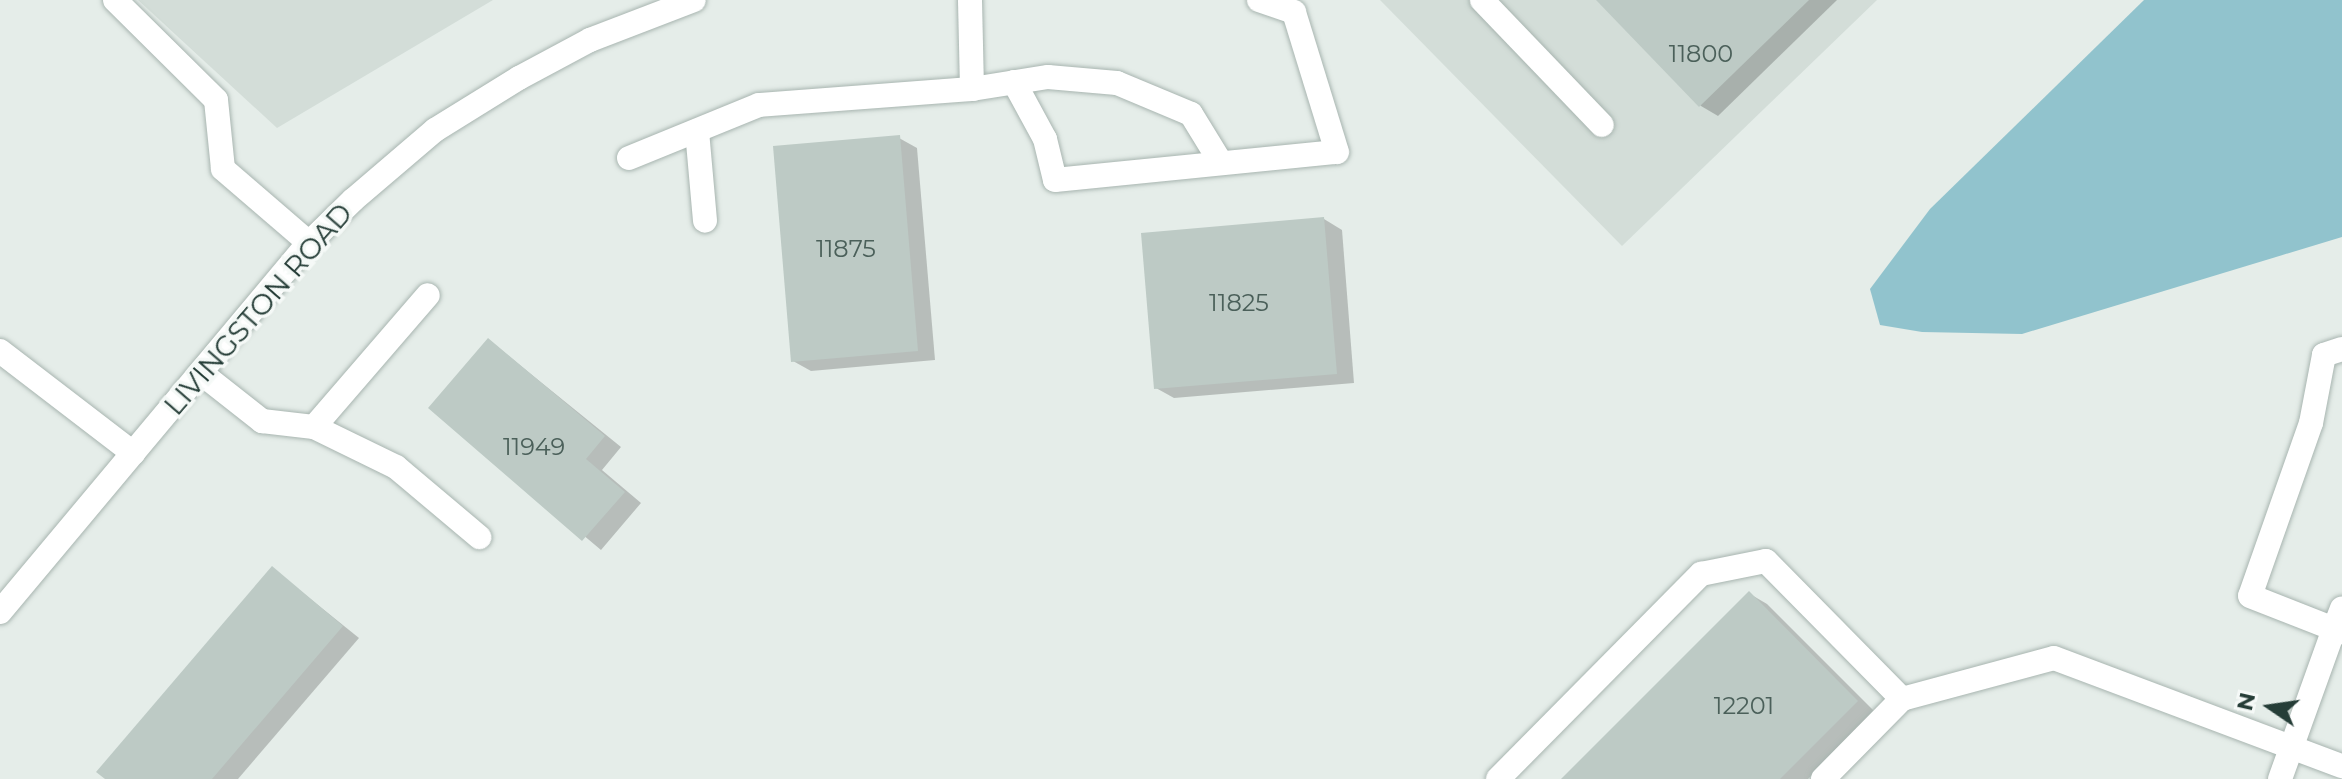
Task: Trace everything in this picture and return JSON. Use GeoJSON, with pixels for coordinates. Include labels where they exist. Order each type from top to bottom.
{"type":"FeatureCollection","features":[{"type":"Feature","properties":{"kind":"street"},"geometry":{"type":"LineString","coordinates":[[115,0],[216,100],[223,169],[309,243]]}},
{"type":"Feature","properties":{"kind":"street","name":"LIVINGSTON ROAD"},"geometry":{"type":"LineString","coordinates":[[0,612],[309,243],[447,123],[590,40],[694,0]]}},
{"type":"Feature","properties":{"kind":"street"},"geometry":{"type":"LineString","coordinates":[[970,0],[972,89]]}},
{"type":"Feature","properties":{"kind":"street"},"geometry":{"type":"LineString","coordinates":[[1014,82],[1045,139],[1055,180],[1337,152],[1301,6],[1259,0]]}},
{"type":"Feature","properties":{"kind":"street"},"geometry":{"type":"LineString","coordinates":[[1482,0],[1602,125]]}},
{"type":"Feature","properties":{"kind":"street"},"geometry":{"type":"LineString","coordinates":[[629,158],[759,105],[972,89],[1048,77],[1117,83],[1191,114],[1221,163]]}},
{"type":"Feature","properties":{"kind":"street"},"geometry":{"type":"LineString","coordinates":[[697,131],[705,221]]}},
{"type":"Feature","properties":{"kind":"street"},"geometry":{"type":"LineString","coordinates":[[314,427],[428,295]]}},
{"type":"Feature","properties":{"kind":"street"},"geometry":{"type":"LineString","coordinates":[[2280,779],[2289,747],[2339,623],[2250,596],[2311,423],[2324,355],[2342,349]]}},
{"type":"Feature","properties":{"kind":"street"},"geometry":{"type":"LineString","coordinates":[[0,351],[133,453]]}},
{"type":"Feature","properties":{"kind":"street"},"geometry":{"type":"LineString","coordinates":[[201,373],[262,421],[314,427],[396,467],[479,537]]}},
{"type":"Feature","properties":{"kind":"street"},"geometry":{"type":"LineString","coordinates":[[1498,779],[1701,574],[1753,563],[1766,561],[1902,699]]}},
{"type":"Feature","properties":{"kind":"street"},"geometry":{"type":"LineString","coordinates":[[1823,779],[1902,699],[2054,658],[2342,766]]}},
{"type":"Feature","properties":{"kind":"shaded area"},"geometry":{"type":"Polygon","coordinates":[[[138,0],[493,0],[277,128],[138,0]]]}},
{"type":"Feature","properties":{"kind":"shaded area"},"geometry":{"type":"Polygon","coordinates":[[[1380,0],[1877,0],[1622,246],[1380,0]]]}},
{"type":"Feature","properties":{"kind":"water"},"geometry":{"type":"Polygon","coordinates":[[[2144,0],[2342,0],[2342,237],[2022,334],[1922,332],[1880,325],[1870,289],[1930,209],[2144,0]]]}},
{"type":"Feature","properties":{"kind":"building"},"geometry":{"type":"Polygon","coordinates":[[[1596,0],[1809,0],[1699,107],[1596,0]]]}},
{"type":"Feature","properties":{"kind":"building"},"geometry":{"type":"Polygon","coordinates":[[[900,135],[918,351],[791,362],[773,146],[900,135]]]}},
{"type":"Feature","properties":{"kind":"building"},"geometry":{"type":"Polygon","coordinates":[[[1324,217],[1337,374],[1154,389],[1141,233],[1324,217]]]}},
{"type":"Feature","properties":{"kind":"building"},"geometry":{"type":"Polygon","coordinates":[[[488,338],[605,436],[586,459],[625,492],[582,541],[428,408],[488,338]]]}},
{"type":"Feature","properties":{"kind":"building"},"geometry":{"type":"Polygon","coordinates":[[[272,566],[343,626],[212,779],[105,779],[96,772],[272,566]]]}},
{"type":"Feature","properties":{"kind":"building"},"geometry":{"type":"Polygon","coordinates":[[[1749,591],[1858,701],[1780,779],[1561,779],[1749,591]]]}}]}
